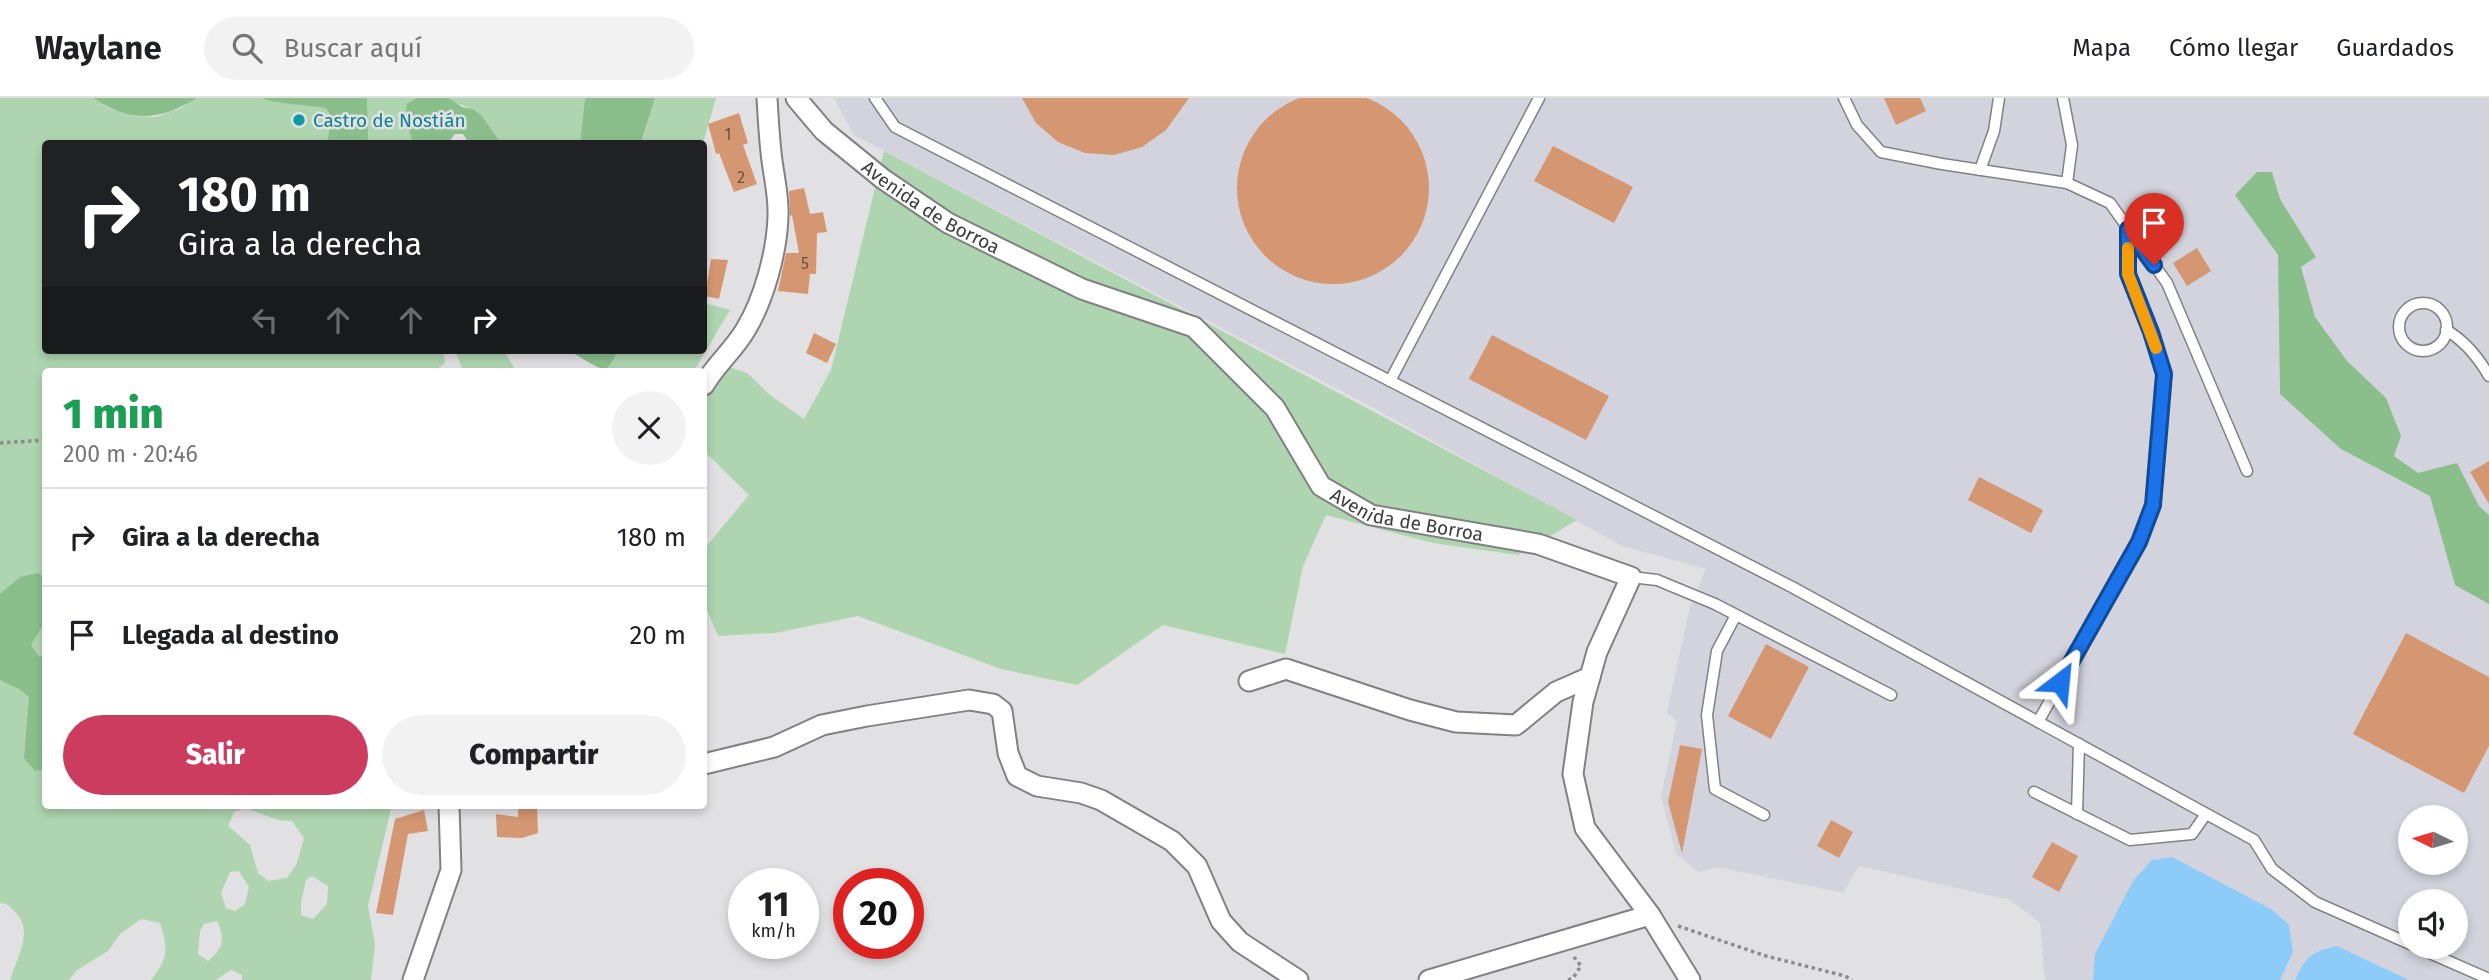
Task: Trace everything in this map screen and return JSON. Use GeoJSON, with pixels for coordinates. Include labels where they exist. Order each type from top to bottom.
{"type":"FeatureCollection","features":[{"type":"Feature","properties":{"kind":"street"},"geometry":{"type":"LineString","coordinates":[[707,379],[744,332],[761,299],[772,254],[778,219],[778,192],[771,153],[767,98]]}},
{"type":"Feature","properties":{"kind":"street","name":"Avenida de Borroa"},"geometry":{"type":"LineString","coordinates":[[796,98],[824,131],[883,179],[948,223],[1082,289],[1194,327],[1275,408],[1321,486],[1371,514],[1538,544],[1630,577]]}},
{"type":"Feature","properties":{"kind":"street"},"geometry":{"type":"LineString","coordinates":[[1630,577],[1597,653],[1590,677],[1583,702],[1573,774],[1585,828],[1650,915],[1690,980]]}},
{"type":"Feature","properties":{"kind":"street"},"geometry":{"type":"LineString","coordinates":[[1250,681],[1286,669],[1410,710],[1456,722],[1516,725],[1556,691],[1590,677]]}},
{"type":"Feature","properties":{"kind":"street"},"geometry":{"type":"LineString","coordinates":[[707,763],[774,747],[822,725],[969,700],[993,705],[1002,711],[1008,753],[1017,776],[1037,786],[1081,793],[1101,800],[1172,841],[1197,866],[1221,921],[1240,942],[1298,980]]}},
{"type":"Feature","properties":{"kind":"street"},"geometry":{"type":"LineString","coordinates":[[414,980],[451,870],[449,809]]}},
{"type":"Feature","properties":{"kind":"street"},"geometry":{"type":"LineString","coordinates":[[1429,980],[1650,915]]}},
{"type":"Feature","properties":{"kind":"lane"},"geometry":{"type":"LineString","coordinates":[[875,98],[895,127],[1792,587],[2254,840],[2272,869],[2315,902],[2398,939]]}},
{"type":"Feature","properties":{"kind":"lane"},"geometry":{"type":"LineString","coordinates":[[1390,381],[1539,98]]}},
{"type":"Feature","properties":{"kind":"lane"},"geometry":{"type":"LineString","coordinates":[[1844,98],[1857,125],[1881,152],[2067,183],[2109,203],[2167,283],[2247,471]]}},
{"type":"Feature","properties":{"kind":"lane"},"geometry":{"type":"LineString","coordinates":[[1980,170],[1994,131],[1999,98]]}},
{"type":"Feature","properties":{"kind":"lane"},"geometry":{"type":"LineString","coordinates":[[2063,98],[2073,145],[2067,183]]}},
{"type":"Feature","properties":{"kind":"lane"},"geometry":{"type":"LineString","coordinates":[[2038,722],[2139,542],[2153,505],[2164,374],[2128,274],[2128,229]]}},
{"type":"Feature","properties":{"kind":"lane"},"geometry":{"type":"LineString","coordinates":[[2446,330],[2438,345],[2419,351],[2405,343],[2399,328],[2401,317],[2406,310],[2418,303],[2434,306],[2443,314],[2446,330],[2461,339],[2489,376]]}},
{"type":"Feature","properties":{"kind":"lane"},"geometry":{"type":"LineString","coordinates":[[1630,577],[1657,580],[1736,615],[1891,695]]}},
{"type":"Feature","properties":{"kind":"lane"},"geometry":{"type":"LineString","coordinates":[[1736,615],[1717,652],[1707,715],[1715,789],[1764,815]]}},
{"type":"Feature","properties":{"kind":"lane"},"geometry":{"type":"LineString","coordinates":[[2077,814],[2079,744]]}},
{"type":"Feature","properties":{"kind":"lane"},"geometry":{"type":"LineString","coordinates":[[2034,792],[2130,840],[2192,834],[2206,814]]}},
{"type":"Feature","properties":{"kind":"lane"},"geometry":{"type":"LineString","coordinates":[[2443,959],[2489,979]]}},
{"type":"Feature","properties":{"kind":"path"},"geometry":{"type":"LineString","coordinates":[[0,443],[42,440]]}},
{"type":"Feature","properties":{"kind":"path"},"geometry":{"type":"LineString","coordinates":[[1650,915],[1724,942],[1852,980]]}},
{"type":"Feature","properties":{"kind":"shaded area"},"geometry":{"type":"Polygon","coordinates":[[[834,98],[2489,98],[2489,980],[2045,980],[2040,923],[2010,900],[1859,866],[1843,893],[1718,867],[1698,872],[1676,854],[1661,796],[1677,721],[1667,712],[1690,607],[1706,569],[1622,546],[1377,410],[854,135],[834,98]]]}},
{"type":"Feature","properties":{"kind":"green space"},"geometry":{"type":"Polygon","coordinates":[[[0,98],[93,98],[108,108],[135,116],[156,117],[181,108],[197,98],[416,98],[409,103],[436,140],[42,140],[42,354],[444,354],[445,363],[439,368],[42,368],[42,809],[242,809],[234,812],[228,826],[250,845],[258,873],[268,881],[287,878],[297,863],[304,838],[292,821],[278,820],[248,809],[391,809],[368,906],[375,944],[371,980],[242,980],[242,975],[231,970],[216,980],[151,980],[164,959],[164,939],[160,923],[141,919],[120,934],[108,951],[77,970],[69,980],[10,980],[24,935],[20,919],[6,904],[0,903],[0,98]],[[239,871],[230,872],[221,893],[226,908],[235,911],[245,904],[249,887],[239,871]],[[312,876],[306,880],[301,915],[313,919],[327,904],[328,886],[312,876]],[[217,921],[204,924],[200,931],[198,954],[208,961],[222,943],[217,921]]]}},
{"type":"Feature","properties":{"kind":"green space"},"geometry":{"type":"Polygon","coordinates":[[[93,98],[197,98],[170,111],[145,116],[120,112],[93,98]]]}},
{"type":"Feature","properties":{"kind":"green space"},"geometry":{"type":"Polygon","coordinates":[[[262,98],[367,98],[368,140],[328,140],[332,118],[326,108],[262,98]]]}},
{"type":"Feature","properties":{"kind":"green space"},"geometry":{"type":"Polygon","coordinates":[[[416,98],[449,98],[481,115],[499,140],[467,140],[463,134],[455,134],[450,140],[412,140],[405,118],[407,104],[416,98]]]}},
{"type":"Feature","properties":{"kind":"green space"},"geometry":{"type":"Polygon","coordinates":[[[449,98],[585,98],[580,140],[499,140],[477,113],[449,98]]]}},
{"type":"Feature","properties":{"kind":"green space"},"geometry":{"type":"Polygon","coordinates":[[[585,98],[655,98],[642,140],[580,140],[585,98]]]}},
{"type":"Feature","properties":{"kind":"green space"},"geometry":{"type":"Polygon","coordinates":[[[655,98],[716,98],[704,140],[642,140],[655,98]]]}},
{"type":"Feature","properties":{"kind":"green space"},"geometry":{"type":"Polygon","coordinates":[[[884,151],[1577,520],[1518,555],[1433,543],[1326,515],[1303,566],[1285,654],[1163,625],[1077,685],[1001,669],[858,616],[775,633],[718,636],[707,610],[707,545],[749,495],[707,454],[709,391],[726,366],[747,373],[770,395],[804,419],[831,370],[884,151]]]}},
{"type":"Feature","properties":{"kind":"green space"},"geometry":{"type":"Polygon","coordinates":[[[2257,172],[2272,172],[2280,199],[2316,257],[2301,267],[2315,317],[2347,361],[2386,398],[2401,436],[2394,456],[2418,473],[2457,463],[2479,506],[2489,515],[2489,604],[2455,585],[2430,496],[2341,449],[2280,394],[2278,255],[2235,195],[2257,172]]]}},
{"type":"Feature","properties":{"kind":"green space"},"geometry":{"type":"Polygon","coordinates":[[[707,304],[730,310],[707,349],[707,304]]]}},
{"type":"Feature","properties":{"kind":"green space"},"geometry":{"type":"Polygon","coordinates":[[[506,354],[514,368],[462,368],[457,355],[506,354]]]}},
{"type":"Feature","properties":{"kind":"green space"},"geometry":{"type":"Polygon","coordinates":[[[574,354],[615,354],[607,368],[596,366],[574,354]]]}},
{"type":"Feature","properties":{"kind":"green space"},"geometry":{"type":"Polygon","coordinates":[[[615,354],[704,354],[696,368],[607,368],[615,354]]]}},
{"type":"Feature","properties":{"kind":"green space"},"geometry":{"type":"Polygon","coordinates":[[[38,573],[42,576],[42,627],[31,645],[39,657],[42,656],[42,770],[35,771],[24,758],[29,697],[0,680],[0,594],[20,577],[38,573]]]}},
{"type":"Feature","properties":{"kind":"water"},"geometry":{"type":"Polygon","coordinates":[[[2172,857],[2271,909],[2289,925],[2293,952],[2280,980],[2093,980],[2095,954],[2133,881],[2152,860],[2172,857]]]}},
{"type":"Feature","properties":{"kind":"water"},"geometry":{"type":"Polygon","coordinates":[[[2337,946],[2409,980],[2295,980],[2311,956],[2337,946]]]}},
{"type":"Feature","properties":{"kind":"building"},"geometry":{"type":"Polygon","coordinates":[[[1333,92],[1370,100],[1401,120],[1421,151],[1429,188],[1421,225],[1401,256],[1370,276],[1333,284],[1296,276],[1265,256],[1245,225],[1237,188],[1245,151],[1265,120],[1296,100],[1333,92]]]}},
{"type":"Feature","properties":{"kind":"building"},"geometry":{"type":"Polygon","coordinates":[[[1022,98],[1189,98],[1166,130],[1142,147],[1114,155],[1085,153],[1058,142],[1036,123],[1022,98]]]}},
{"type":"Feature","properties":{"kind":"building"},"geometry":{"type":"Polygon","coordinates":[[[1884,98],[1920,98],[1926,111],[1896,125],[1884,98]]]}},
{"type":"Feature","properties":{"kind":"building"},"geometry":{"type":"Polygon","coordinates":[[[739,113],[748,143],[743,145],[757,184],[734,192],[719,153],[716,154],[708,124],[739,113]]]}},
{"type":"Feature","properties":{"kind":"building"},"geometry":{"type":"Polygon","coordinates":[[[1553,146],[1633,187],[1614,223],[1534,181],[1553,146]]]}},
{"type":"Feature","properties":{"kind":"building"},"geometry":{"type":"Polygon","coordinates":[[[804,188],[810,214],[823,212],[827,232],[817,233],[816,274],[810,274],[808,294],[778,291],[786,253],[799,253],[792,215],[790,216],[789,191],[804,188]]]}},
{"type":"Feature","properties":{"kind":"building"},"geometry":{"type":"Polygon","coordinates":[[[2197,248],[2211,271],[2187,286],[2173,263],[2197,248]]]}},
{"type":"Feature","properties":{"kind":"building"},"geometry":{"type":"Polygon","coordinates":[[[711,259],[728,260],[719,299],[707,296],[711,259]]]}},
{"type":"Feature","properties":{"kind":"building"},"geometry":{"type":"Polygon","coordinates":[[[814,333],[836,344],[827,363],[806,353],[814,333]]]}},
{"type":"Feature","properties":{"kind":"building"},"geometry":{"type":"Polygon","coordinates":[[[1492,335],[1609,396],[1586,440],[1469,379],[1492,335]]]}},
{"type":"Feature","properties":{"kind":"building"},"geometry":{"type":"Polygon","coordinates":[[[2489,461],[2489,504],[2470,472],[2489,461]]]}},
{"type":"Feature","properties":{"kind":"building"},"geometry":{"type":"Polygon","coordinates":[[[1979,477],[2043,510],[2031,533],[1968,500],[1979,477]]]}},
{"type":"Feature","properties":{"kind":"building"},"geometry":{"type":"Polygon","coordinates":[[[2406,633],[2489,677],[2489,746],[2464,793],[2353,734],[2406,633]]]}},
{"type":"Feature","properties":{"kind":"building"},"geometry":{"type":"Polygon","coordinates":[[[1766,644],[1809,667],[1771,739],[1728,716],[1766,644]]]}},
{"type":"Feature","properties":{"kind":"building"},"geometry":{"type":"Polygon","coordinates":[[[1680,745],[1702,749],[1682,853],[1668,802],[1680,745]]]}},
{"type":"Feature","properties":{"kind":"building"},"geometry":{"type":"Polygon","coordinates":[[[518,809],[537,809],[538,833],[522,838],[497,837],[496,814],[518,817],[518,809]]]}},
{"type":"Feature","properties":{"kind":"building"},"geometry":{"type":"Polygon","coordinates":[[[424,810],[428,831],[408,834],[393,915],[376,913],[395,819],[424,810]]]}},
{"type":"Feature","properties":{"kind":"building"},"geometry":{"type":"Polygon","coordinates":[[[1831,820],[1853,832],[1839,858],[1817,846],[1831,820]]]}},
{"type":"Feature","properties":{"kind":"building"},"geometry":{"type":"Polygon","coordinates":[[[2052,842],[2078,856],[2059,892],[2032,877],[2052,842]]]}},
{"type":"Feature","properties":{"kind":"slow traffic"},"geometry":{"type":"LineString","coordinates":[[2128,248],[2128,274],[2156,348]]}},
{"type":"Feature","properties":{"kind":"place","name":"Castro de Nostián"},"geometry":{"type":"Point","coordinates":[299,120]}},
{"type":"Feature","properties":{"kind":"route"},"geometry":{"type":"LineString","coordinates":[[2060,682],[2139,542],[2153,505],[2164,374],[2128,274],[2128,229],[2154,265]]}}]}
